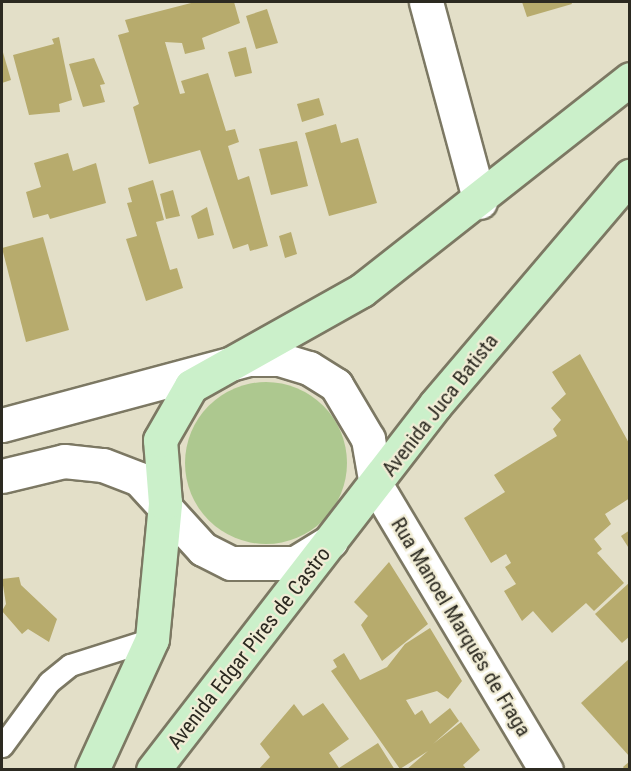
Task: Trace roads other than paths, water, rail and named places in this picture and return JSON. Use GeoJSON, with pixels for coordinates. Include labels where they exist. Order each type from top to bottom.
{"type":"FeatureCollection","features":[{"type":"Feature","properties":{"kind":"main road"},"geometry":{"type":"LineString","coordinates":[[426,2],[480,202]]}},
{"type":"Feature","properties":{"kind":"main road","name":"Avenida Juca Batista"},"geometry":{"type":"LineString","coordinates":[[222,366],[362,290],[480,202],[630,79]]}},
{"type":"Feature","properties":{"kind":"main road","name":"Avenida Juca Batista"},"geometry":{"type":"LineString","coordinates":[[376,485],[435,405],[630,176]]}},
{"type":"Feature","properties":{"kind":"main road","name":"Avenida Juca Batista"},"geometry":{"type":"LineString","coordinates":[[2,425],[222,366],[279,359],[309,368],[336,385],[368,439],[376,485]]}},
{"type":"Feature","properties":{"kind":"main road"},"geometry":{"type":"LineString","coordinates":[[92,770],[152,639],[165,503],[160,440],[191,386],[222,366]]}},
{"type":"Feature","properties":{"kind":"main road"},"geometry":{"type":"LineString","coordinates":[[2,476],[64,461],[103,465],[139,479],[165,503],[203,549],[231,563],[295,563],[322,549],[345,527],[376,485]]}},
{"type":"Feature","properties":{"kind":"main road","name":"Rua Manoel Marquês de Fraga"},"geometry":{"type":"LineString","coordinates":[[376,485],[546,770]]}},
{"type":"Feature","properties":{"kind":"main road","name":"Avenida Edgar Pires de Castro"},"geometry":{"type":"LineString","coordinates":[[156,768],[345,527]]}},
{"type":"Feature","properties":{"kind":"lane"},"geometry":{"type":"LineString","coordinates":[[2,746],[49,682],[70,665],[152,639]]}}]}
